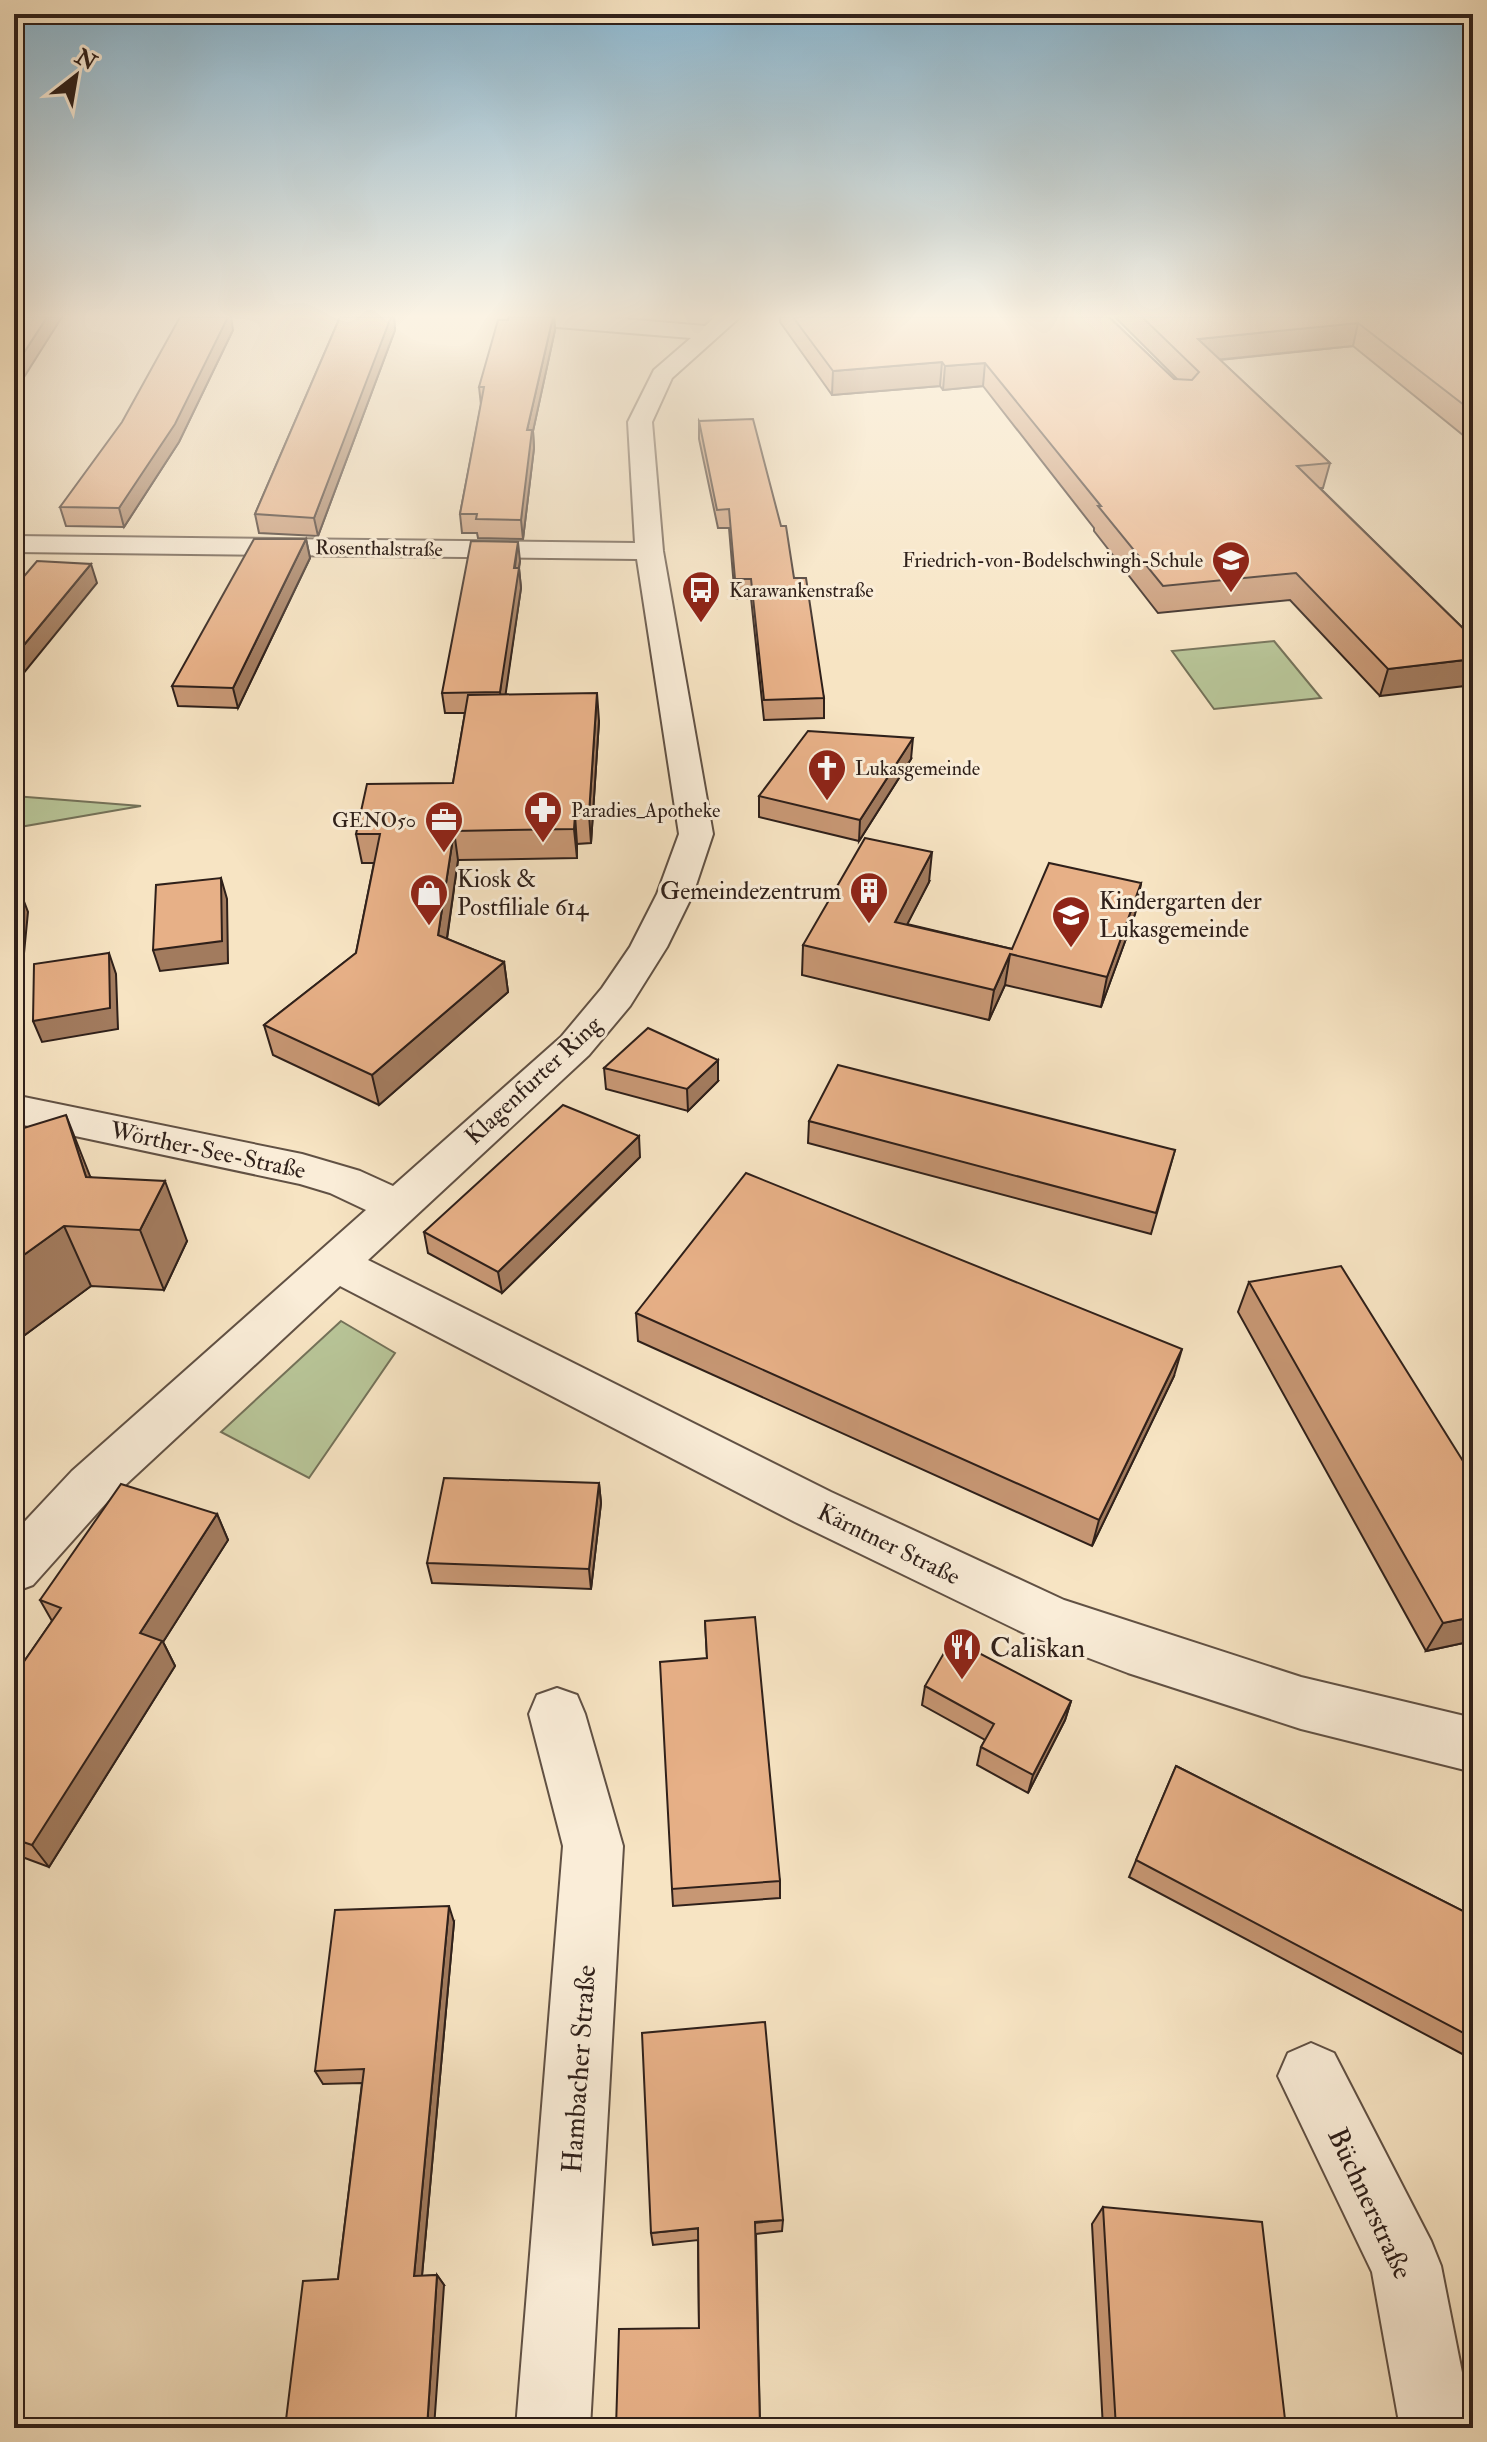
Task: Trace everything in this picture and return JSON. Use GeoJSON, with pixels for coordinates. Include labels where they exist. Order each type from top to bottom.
{"type":"FeatureCollection","features":[{"type":"Feature","properties":{"kind":"street","name":"Klagenfurter Ring"},"geometry":{"type":"LineString","coordinates":[[14,1569],[90,1486],[575,1046],[610,1008],[651,948],[684,875],[696,834],[649,551],[641,431]]}},
{"type":"Feature","properties":{"kind":"street","name":"Rosenthalstraße"},"geometry":{"type":"LineString","coordinates":[[14,544],[649,551]]}},
{"type":"Feature","properties":{"kind":"street","name":"Wörther-See-Straße"},"geometry":{"type":"LineString","coordinates":[[14,1109],[302,1169],[345,1182],[397,1207]]}},
{"type":"Feature","properties":{"kind":"street","name":"Kärntner Straße"},"geometry":{"type":"LineString","coordinates":[[335,1263],[813,1507],[1047,1618],[1128,1648],[1301,1703],[1473,1745]]}},
{"type":"Feature","properties":{"kind":"street","name":"Hambacher Straße"},"geometry":{"type":"LineString","coordinates":[[553,2428],[593,1846],[557,1714]]}},
{"type":"Feature","properties":{"kind":"street","name":"Büchnerstraße"},"geometry":{"type":"LineString","coordinates":[[1311,2076],[1406,2266],[1437,2428]]}},
{"type":"Feature","properties":{"kind":"green space"},"geometry":{"type":"Polygon","coordinates":[[[1274,641],[1321,698],[1214,709],[1172,651],[1274,641]]]}},
{"type":"Feature","properties":{"kind":"green space"},"geometry":{"type":"Polygon","coordinates":[[[14,796],[141,806],[14,828],[14,796]]]}},
{"type":"Feature","properties":{"kind":"green space"},"geometry":{"type":"Polygon","coordinates":[[[341,1321],[395,1353],[309,1478],[221,1432],[341,1321]]]}},
{"type":"Feature","properties":{"kind":"building"},"geometry":{"type":"Polygon","coordinates":[[[115,431],[170,431],[119,508],[60,507],[115,431]]]}},
{"type":"Feature","properties":{"kind":"building"},"geometry":{"type":"Polygon","coordinates":[[[291,431],[347,431],[314,518],[255,514],[291,431]]]}},
{"type":"Feature","properties":{"kind":"building"},"geometry":{"type":"Polygon","coordinates":[[[476,431],[532,431],[521,520],[476,519],[477,514],[460,514],[476,431]]]}},
{"type":"Feature","properties":{"kind":"building"},"geometry":{"type":"Polygon","coordinates":[[[701,431],[756,431],[781,526],[786,526],[794,578],[806,578],[824,698],[764,700],[751,579],[735,579],[729,509],[717,510],[701,431]]]}},
{"type":"Feature","properties":{"kind":"building"},"geometry":{"type":"Polygon","coordinates":[[[1040,431],[1296,431],[1330,463],[1297,466],[1473,638],[1473,659],[1388,669],[1296,573],[1163,586],[1098,506],[1101,506],[1040,431]]]}},
{"type":"Feature","properties":{"kind":"building"},"geometry":{"type":"Polygon","coordinates":[[[254,539],[306,539],[233,688],[172,686],[254,539]]]}},
{"type":"Feature","properties":{"kind":"building"},"geometry":{"type":"Polygon","coordinates":[[[471,541],[518,542],[514,568],[519,568],[500,692],[442,693],[471,541]]]}},
{"type":"Feature","properties":{"kind":"building"},"geometry":{"type":"Polygon","coordinates":[[[37,561],[91,564],[14,657],[14,588],[37,561]]]}},
{"type":"Feature","properties":{"kind":"building"},"geometry":{"type":"Polygon","coordinates":[[[597,693],[589,814],[575,815],[574,829],[454,831],[438,935],[504,962],[372,1075],[264,1025],[356,953],[380,834],[356,834],[367,784],[453,783],[468,695],[597,693]]]}},
{"type":"Feature","properties":{"kind":"building"},"geometry":{"type":"Polygon","coordinates":[[[808,731],[913,738],[860,820],[759,796],[808,731]]]}},
{"type":"Feature","properties":{"kind":"building"},"geometry":{"type":"Polygon","coordinates":[[[865,838],[932,852],[895,922],[1012,949],[1049,863],[1141,883],[1107,977],[1010,954],[994,990],[803,945],[865,838]]]}},
{"type":"Feature","properties":{"kind":"building"},"geometry":{"type":"Polygon","coordinates":[[[221,878],[222,941],[153,950],[156,885],[221,878]]]}},
{"type":"Feature","properties":{"kind":"building"},"geometry":{"type":"Polygon","coordinates":[[[20,891],[14,949],[14,892],[20,891]]]}},
{"type":"Feature","properties":{"kind":"building"},"geometry":{"type":"Polygon","coordinates":[[[109,953],[110,1008],[33,1021],[34,964],[109,953]]]}},
{"type":"Feature","properties":{"kind":"building"},"geometry":{"type":"Polygon","coordinates":[[[648,1028],[718,1060],[687,1089],[604,1068],[648,1028]]]}},
{"type":"Feature","properties":{"kind":"building"},"geometry":{"type":"Polygon","coordinates":[[[838,1065],[1175,1150],[1156,1213],[809,1121],[838,1065]]]}},
{"type":"Feature","properties":{"kind":"building"},"geometry":{"type":"Polygon","coordinates":[[[563,1105],[639,1136],[498,1272],[424,1232],[563,1105]]]}},
{"type":"Feature","properties":{"kind":"building"},"geometry":{"type":"Polygon","coordinates":[[[66,1115],[86,1177],[165,1181],[140,1230],[64,1226],[14,1262],[14,1131],[66,1115]]]}},
{"type":"Feature","properties":{"kind":"building"},"geometry":{"type":"Polygon","coordinates":[[[746,1173],[1182,1349],[1099,1520],[636,1313],[746,1173]]]}},
{"type":"Feature","properties":{"kind":"building"},"geometry":{"type":"Polygon","coordinates":[[[1341,1266],[1473,1477],[1473,1617],[1443,1623],[1249,1282],[1341,1266]]]}},
{"type":"Feature","properties":{"kind":"building"},"geometry":{"type":"Polygon","coordinates":[[[444,1478],[599,1483],[589,1569],[427,1563],[444,1478]]]}},
{"type":"Feature","properties":{"kind":"building"},"geometry":{"type":"Polygon","coordinates":[[[121,1484],[217,1514],[140,1633],[162,1641],[32,1845],[14,1839],[14,1676],[61,1608],[40,1600],[121,1484]]]}},
{"type":"Feature","properties":{"kind":"building"},"geometry":{"type":"Polygon","coordinates":[[[755,1617],[780,1881],[672,1889],[660,1662],[707,1658],[705,1621],[755,1617]]]}},
{"type":"Feature","properties":{"kind":"building"},"geometry":{"type":"Polygon","coordinates":[[[952,1639],[1071,1701],[1033,1775],[981,1747],[994,1724],[925,1686],[952,1639]]]}},
{"type":"Feature","properties":{"kind":"building"},"geometry":{"type":"Polygon","coordinates":[[[1176,1766],[1473,1916],[1473,2038],[1136,1860],[1176,1766]]]}},
{"type":"Feature","properties":{"kind":"building"},"geometry":{"type":"Polygon","coordinates":[[[449,1906],[414,2276],[437,2275],[427,2428],[285,2428],[303,2281],[338,2279],[364,2069],[315,2071],[335,1910],[449,1906]]]}},
{"type":"Feature","properties":{"kind":"building"},"geometry":{"type":"Polygon","coordinates":[[[765,2022],[783,2220],[755,2222],[760,2426],[616,2428],[619,2329],[699,2328],[698,2228],[651,2233],[642,2033],[765,2022]]]}},
{"type":"Feature","properties":{"kind":"building"},"geometry":{"type":"Polygon","coordinates":[[[1103,2207],[1262,2222],[1286,2428],[1116,2428],[1103,2207]]]}},
{"type":"Feature","properties":{"kind":"place","name":"Friedrich-von-Bodelschwingh-Schule"},"geometry":{"type":"Point","coordinates":[1231,594]}},
{"type":"Feature","properties":{"kind":"place","name":"Karawankenstraße"},"geometry":{"type":"Point","coordinates":[701,624]}},
{"type":"Feature","properties":{"kind":"place","name":"Lukasgemeinde"},"geometry":{"type":"Point","coordinates":[827,802]}},
{"type":"Feature","properties":{"kind":"place","name":"Paradies_Apotheke"},"geometry":{"type":"Point","coordinates":[543,844]}},
{"type":"Feature","properties":{"kind":"place","name":"GENO50"},"geometry":{"type":"Point","coordinates":[444,854]}},
{"type":"Feature","properties":{"kind":"place","name":"Gemeindezentrum"},"geometry":{"type":"Point","coordinates":[869,925]}},
{"type":"Feature","properties":{"kind":"place","name":"Kiosk & Postfiliale 614"},"geometry":{"type":"Point","coordinates":[429,927]}},
{"type":"Feature","properties":{"kind":"place","name":"Kindergarten der Lukasgemeinde"},"geometry":{"type":"Point","coordinates":[1071,949]}},
{"type":"Feature","properties":{"kind":"place","name":"Caliskan"},"geometry":{"type":"Point","coordinates":[962,1681]}}]}
